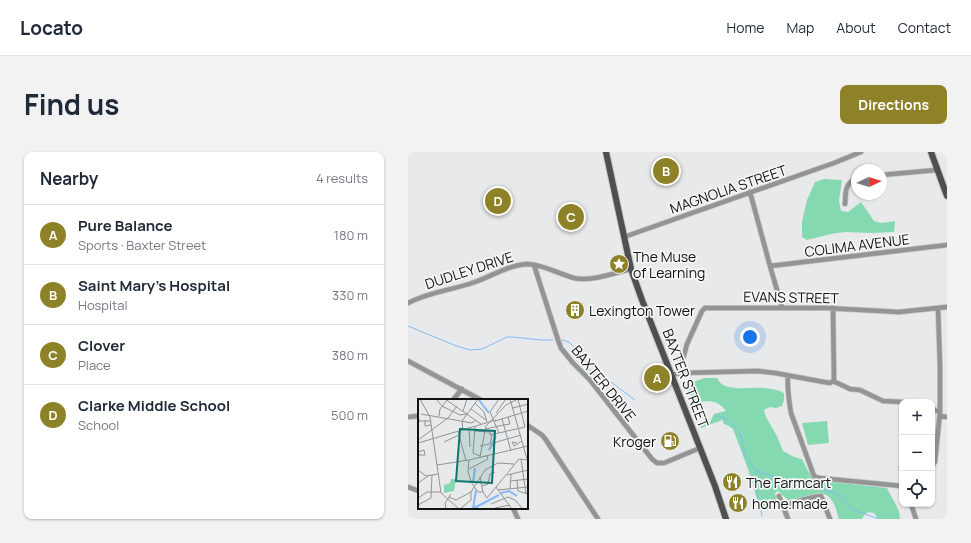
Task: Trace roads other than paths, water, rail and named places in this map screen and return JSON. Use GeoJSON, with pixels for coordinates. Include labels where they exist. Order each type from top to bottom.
{"type":"FeatureCollection","features":[{"type":"Feature","properties":{"kind":"main road","name":"BAXTER STREET"},"geometry":{"type":"LineString","coordinates":[[606,152],[631,269],[715,486],[726,519]]}},
{"type":"Feature","properties":{"kind":"main road"},"geometry":{"type":"LineString","coordinates":[[931,152],[937,170],[945,185],[947,196]]}},
{"type":"Feature","properties":{"kind":"street","name":"MAGNOLIA STREET"},"geometry":{"type":"LineString","coordinates":[[624,237],[862,152]]}},
{"type":"Feature","properties":{"kind":"street"},"geometry":{"type":"LineString","coordinates":[[887,174],[937,170]]}},
{"type":"Feature","properties":{"kind":"street"},"geometry":{"type":"LineString","coordinates":[[845,204],[847,186],[851,181]]}},
{"type":"Feature","properties":{"kind":"street"},"geometry":{"type":"LineString","coordinates":[[750,192],[782,307]]}},
{"type":"Feature","properties":{"kind":"street","name":"COLIMA AVENUE"},"geometry":{"type":"LineString","coordinates":[[770,266],[947,245]]}},
{"type":"Feature","properties":{"kind":"street","name":"DUDLEY DRIVE"},"geometry":{"type":"LineString","coordinates":[[408,303],[419,297],[454,289],[513,267],[528,264],[583,279],[600,277],[631,269]]}},
{"type":"Feature","properties":{"kind":"street","name":"BAXTER DRIVE"},"geometry":{"type":"LineString","coordinates":[[534,265],[561,348],[590,380],[612,410],[652,459],[657,463],[664,463],[700,448]]}},
{"type":"Feature","properties":{"kind":"street","name":"EVANS STREET"},"geometry":{"type":"LineString","coordinates":[[681,373],[688,341],[704,309],[782,307],[833,308],[888,312],[947,307]]}},
{"type":"Feature","properties":{"kind":"street"},"geometry":{"type":"LineString","coordinates":[[833,308],[833,381]]}},
{"type":"Feature","properties":{"kind":"street"},"geometry":{"type":"LineString","coordinates":[[935,462],[940,414],[938,308]]}},
{"type":"Feature","properties":{"kind":"street"},"geometry":{"type":"LineString","coordinates":[[408,361],[479,399]]}},
{"type":"Feature","properties":{"kind":"street"},"geometry":{"type":"LineString","coordinates":[[672,375],[681,373],[758,371],[775,373],[830,383],[833,381],[850,389],[860,390],[884,401],[899,402]]}},
{"type":"Feature","properties":{"kind":"street"},"geometry":{"type":"LineString","coordinates":[[788,376],[787,388],[791,413],[814,476],[819,478],[899,486]]}},
{"type":"Feature","properties":{"kind":"street"},"geometry":{"type":"LineString","coordinates":[[453,399],[462,389]]}},
{"type":"Feature","properties":{"kind":"street"},"geometry":{"type":"LineString","coordinates":[[935,411],[947,417]]}},
{"type":"Feature","properties":{"kind":"street"},"geometry":{"type":"LineString","coordinates":[[408,417],[418,416]]}},
{"type":"Feature","properties":{"kind":"street"},"geometry":{"type":"LineString","coordinates":[[528,426],[542,435],[546,440],[598,519]]}},
{"type":"Feature","properties":{"kind":"street"},"geometry":{"type":"LineString","coordinates":[[408,487],[418,491]]}},
{"type":"Feature","properties":{"kind":"street"},"geometry":{"type":"LineString","coordinates":[[779,496],[788,519]]}},
{"type":"Feature","properties":{"kind":"street"},"geometry":{"type":"LineString","coordinates":[[783,506],[811,497],[821,496],[830,519]]}},
{"type":"Feature","properties":{"kind":"street"},"geometry":{"type":"LineString","coordinates":[[912,507],[916,519]]}},
{"type":"Feature","properties":{"kind":"street"},"geometry":{"type":"LineString","coordinates":[[513,509],[518,519]]}},
{"type":"Feature","properties":{"kind":"waterway"},"geometry":{"type":"LineString","coordinates":[[408,326],[470,350],[482,349],[507,337],[553,340]]}},
{"type":"Feature","properties":{"kind":"waterway"},"geometry":{"type":"LineString","coordinates":[[562,340],[569,342],[576,349],[589,369],[595,375],[611,382],[635,400]]}},
{"type":"Feature","properties":{"kind":"waterway"},"geometry":{"type":"LineString","coordinates":[[716,416],[729,420],[739,431],[745,455],[756,471],[758,497],[762,516]]}},
{"type":"Feature","properties":{"kind":"waterway"},"geometry":{"type":"LineString","coordinates":[[756,471],[792,482],[815,486],[837,494],[851,509],[879,519]]}},
{"type":"Feature","properties":{"kind":"place","name":"Saint Mary's Hospital"},"geometry":{"type":"Point","coordinates":[666,171]}},
{"type":"Feature","properties":{"kind":"place","name":"Clarke Middle School"},"geometry":{"type":"Point","coordinates":[498,201]}},
{"type":"Feature","properties":{"kind":"place","name":"Clover"},"geometry":{"type":"Point","coordinates":[571,217]}},
{"type":"Feature","properties":{"kind":"place","name":"The Muse of Learning"},"geometry":{"type":"Point","coordinates":[619,264]}},
{"type":"Feature","properties":{"kind":"place","name":"Lexington Tower"},"geometry":{"type":"Point","coordinates":[575,310]}},
{"type":"Feature","properties":{"kind":"place","name":"Pure Balance"},"geometry":{"type":"Point","coordinates":[657,378]}},
{"type":"Feature","properties":{"kind":"place","name":"Kroger"},"geometry":{"type":"Point","coordinates":[670,441]}},
{"type":"Feature","properties":{"kind":"place","name":"The Farmcart"},"geometry":{"type":"Point","coordinates":[732,482]}},
{"type":"Feature","properties":{"kind":"place","name":"home.made"},"geometry":{"type":"Point","coordinates":[738,503]}}]}
